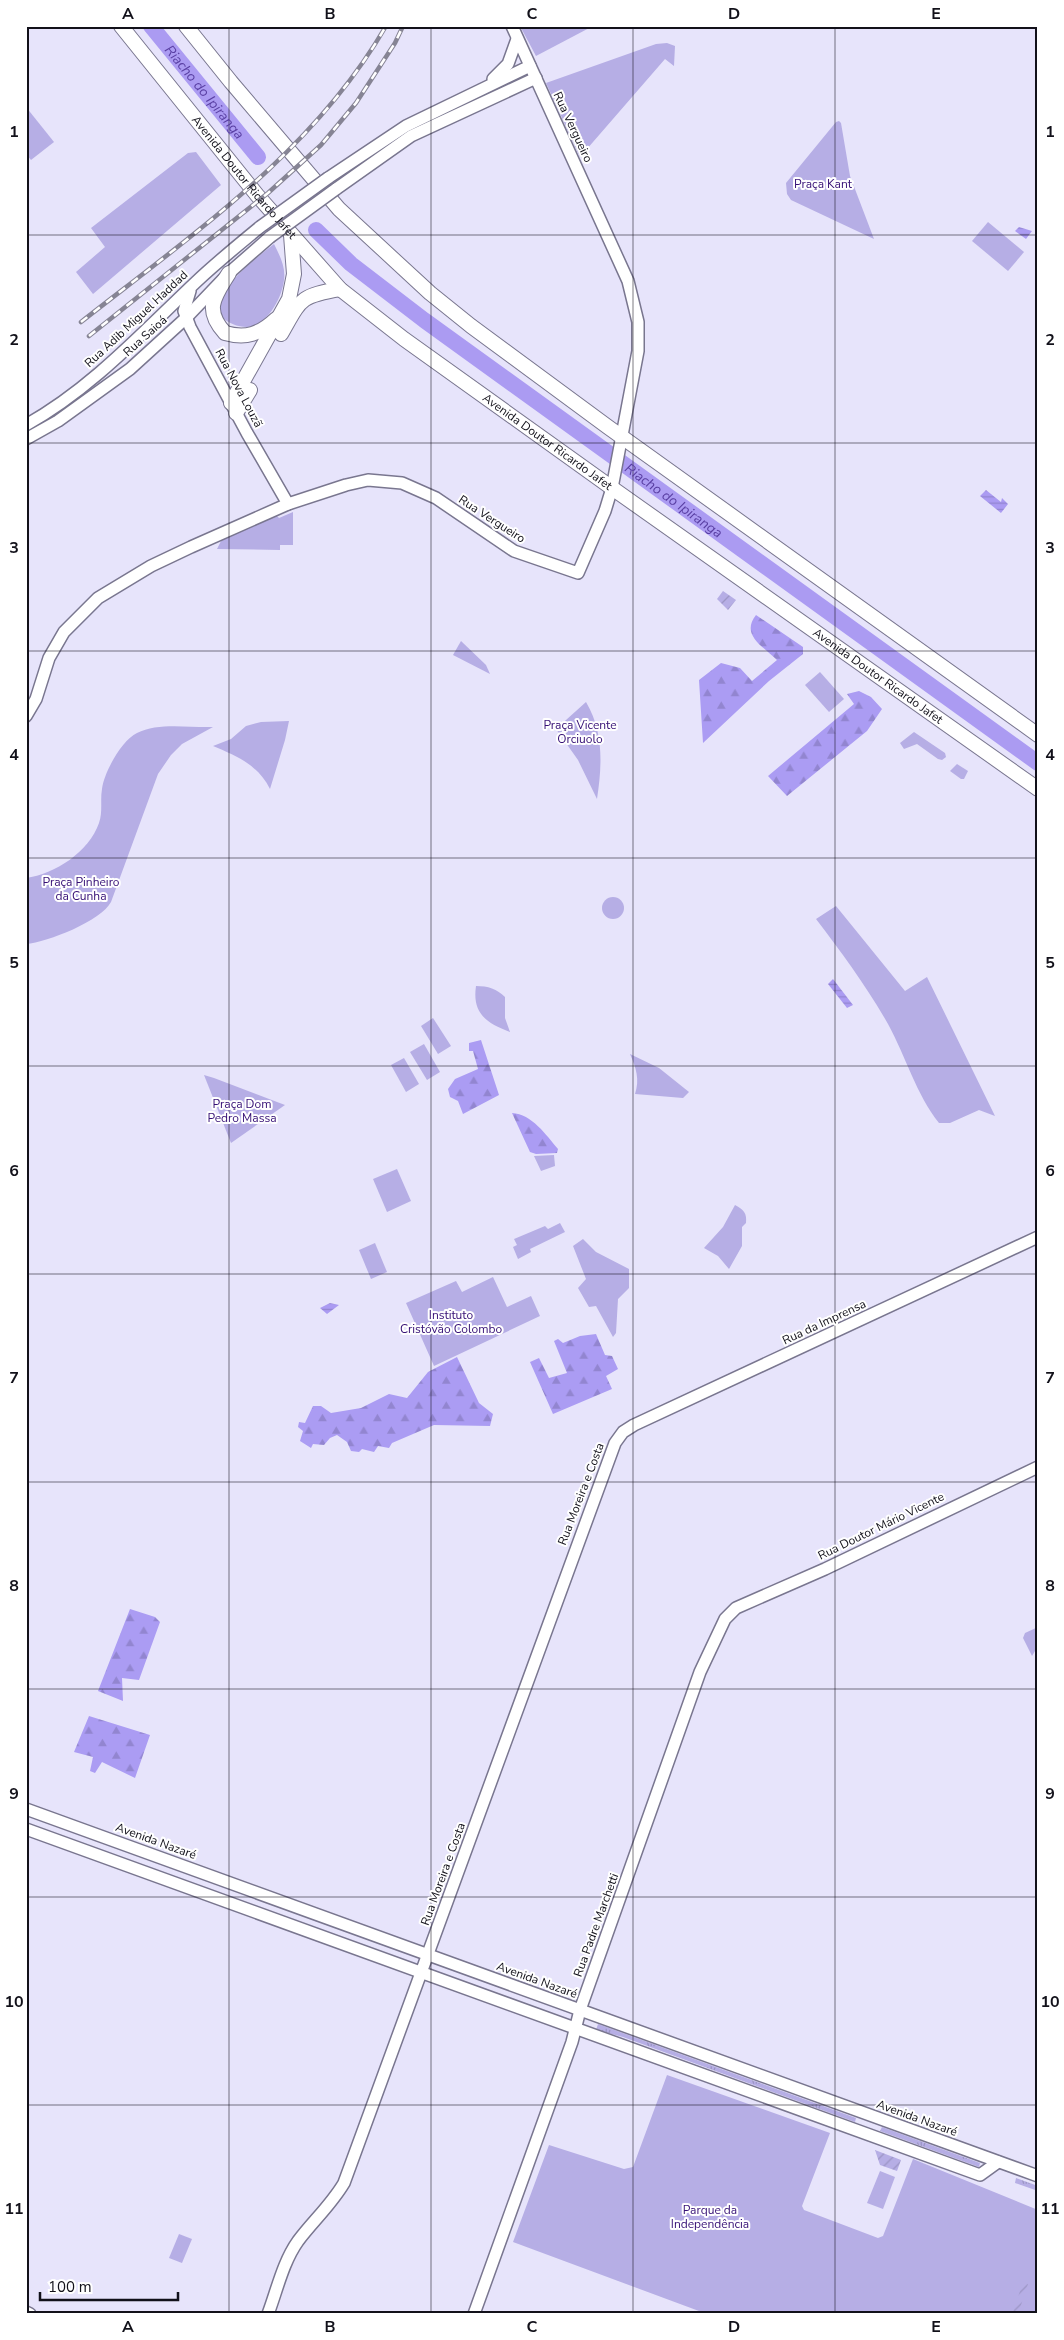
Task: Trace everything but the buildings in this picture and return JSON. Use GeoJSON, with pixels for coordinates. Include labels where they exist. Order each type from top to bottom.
{"type":"FeatureCollection","features":[{"type":"Feature","properties":{"kind":"main road","name":"Avenida Doutor Ricardo Jafet"},"geometry":{"type":"LineString","coordinates":[[121,26],[291,235],[340,289],[404,339],[613,482],[1038,789]]}},
{"type":"Feature","properties":{"kind":"main road"},"geometry":{"type":"LineString","coordinates":[[186,26],[339,209],[430,293],[622,443],[1038,735]]}},
{"type":"Feature","properties":{"kind":"main road"},"geometry":{"type":"LineString","coordinates":[[234,408],[282,314],[294,283],[291,235]]}},
{"type":"Feature","properties":{"kind":"main road"},"geometry":{"type":"LineString","coordinates":[[229,273],[214,297],[212,306],[213,318],[225,333],[246,337],[264,330],[282,314]]}},
{"type":"Feature","properties":{"kind":"main road"},"geometry":{"type":"LineString","coordinates":[[234,408],[299,303],[313,294],[340,289]]}},
{"type":"Feature","properties":{"kind":"street","name":"Rua Vergueiro"},"geometry":{"type":"LineString","coordinates":[[26,716],[36,699],[49,658],[64,632],[98,598],[151,566],[288,504],[346,484],[368,480],[402,483],[436,498],[501,543],[524,556],[578,573],[605,511],[613,482],[622,443],[638,351],[638,322],[628,281],[512,26]]}},
{"type":"Feature","properties":{"kind":"street"},"geometry":{"type":"LineString","coordinates":[[480,89],[508,64],[517,39]]}},
{"type":"Feature","properties":{"kind":"street"},"geometry":{"type":"LineString","coordinates":[[480,89],[530,66]]}},
{"type":"Feature","properties":{"kind":"street","name":"Rua Saioá"},"geometry":{"type":"LineString","coordinates":[[26,439],[89,400],[130,368],[186,318],[229,273],[270,237],[336,189],[411,136],[536,78]]}},
{"type":"Feature","properties":{"kind":"street","name":"Rua Adib Miguel Haddad"},"geometry":{"type":"LineString","coordinates":[[26,425],[41,417],[96,375],[196,281],[260,227],[328,178],[406,126],[480,89]]}},
{"type":"Feature","properties":{"kind":"street"},"geometry":{"type":"LineString","coordinates":[[186,318],[185,303],[196,281]]}},
{"type":"Feature","properties":{"kind":"street","name":"Rua Nova Louzã"},"geometry":{"type":"LineString","coordinates":[[186,318],[288,504]]}},
{"type":"Feature","properties":{"kind":"street","name":"Rua da Imprensa"},"geometry":{"type":"LineString","coordinates":[[623,1432],[1038,1237]]}},
{"type":"Feature","properties":{"kind":"street","name":"Rua Moreira e Costa"},"geometry":{"type":"LineString","coordinates":[[268,2314],[290,2254],[299,2240],[330,2206],[344,2183],[608,1459],[623,1432]]}},
{"type":"Feature","properties":{"kind":"street","name":"Rua Doutor Mário Vicente"},"geometry":{"type":"LineString","coordinates":[[736,1608],[824,1569],[1038,1467]]}},
{"type":"Feature","properties":{"kind":"street","name":"Rua Padre Marchetti"},"geometry":{"type":"LineString","coordinates":[[474,2314],[700,1672],[725,1619],[736,1608]]}},
{"type":"Feature","properties":{"kind":"street","name":"Avenida Nazaré"},"geometry":{"type":"LineString","coordinates":[[26,1809],[1038,2176]]}},
{"type":"Feature","properties":{"kind":"street"},"geometry":{"type":"LineString","coordinates":[[26,1829],[980,2175],[998,2162]]}},
{"type":"Feature","properties":{"kind":"street"},"geometry":{"type":"LineString","coordinates":[[26,2312],[30,2314]]}},
{"type":"Feature","properties":{"kind":"green space"},"geometry":{"type":"Polygon","coordinates":[[[520,26],[593,26],[536,56],[520,26]]]}},
{"type":"Feature","properties":{"kind":"green space"},"geometry":{"type":"Polygon","coordinates":[[[667,43],[675,46],[674,66],[665,59],[580,157],[546,83],[656,44],[667,43]]]}},
{"type":"Feature","properties":{"kind":"green space"},"geometry":{"type":"Polygon","coordinates":[[[26,107],[54,142],[31,160],[26,154],[26,107]]]}},
{"type":"Feature","properties":{"kind":"green space","name":"Praça Kant"},"geometry":{"type":"Polygon","coordinates":[[[839,121],[841,123],[850,176],[874,239],[791,200],[787,194],[786,183],[836,122],[839,121]]]}},
{"type":"Feature","properties":{"kind":"green space"},"geometry":{"type":"Polygon","coordinates":[[[196,152],[221,185],[93,294],[76,272],[105,247],[91,228],[188,153],[196,152]]]}},
{"type":"Feature","properties":{"kind":"green space"},"geometry":{"type":"Polygon","coordinates":[[[988,222],[1024,252],[1008,271],[972,241],[988,222]]]}},
{"type":"Feature","properties":{"kind":"green space"},"geometry":{"type":"Polygon","coordinates":[[[274,244],[282,261],[284,275],[281,294],[274,307],[265,319],[253,326],[240,326],[227,321],[219,312],[220,299],[244,268],[274,244]]]}},
{"type":"Feature","properties":{"kind":"green space"},"geometry":{"type":"Polygon","coordinates":[[[293,512],[293,545],[280,545],[280,550],[217,549],[223,537],[275,514],[279,518],[293,512]]]}},
{"type":"Feature","properties":{"kind":"green space"},"geometry":{"type":"Polygon","coordinates":[[[723,591],[736,600],[728,610],[717,599],[723,591]]]}},
{"type":"Feature","properties":{"kind":"green space"},"geometry":{"type":"Polygon","coordinates":[[[756,615],[803,647],[803,654],[769,681],[703,743],[699,680],[721,663],[740,668],[752,681],[777,660],[752,635],[752,622],[756,615]]]}},
{"type":"Feature","properties":{"kind":"green space"},"geometry":{"type":"Polygon","coordinates":[[[461,641],[486,665],[490,674],[453,655],[461,641]]]}},
{"type":"Feature","properties":{"kind":"green space"},"geometry":{"type":"Polygon","coordinates":[[[820,672],[844,699],[829,712],[805,685],[820,672]]]}},
{"type":"Feature","properties":{"kind":"green space"},"geometry":{"type":"Polygon","coordinates":[[[859,691],[871,697],[882,709],[867,731],[787,796],[768,776],[854,704],[847,694],[859,691]]]}},
{"type":"Feature","properties":{"kind":"green space","name":"Praça Vicente Orciuolo"},"geometry":{"type":"Polygon","coordinates":[[[586,702],[592,713],[599,737],[600,774],[597,799],[578,760],[556,729],[586,702]]]}},
{"type":"Feature","properties":{"kind":"green space"},"geometry":{"type":"Polygon","coordinates":[[[289,721],[270,789],[253,767],[213,746],[231,739],[246,726],[261,722],[289,721]]]}},
{"type":"Feature","properties":{"kind":"green space","name":"Praça Pinheiro da Cunha"},"geometry":{"type":"Polygon","coordinates":[[[174,726],[213,727],[182,744],[171,755],[158,774],[111,902],[105,909],[86,923],[60,935],[26,944],[26,878],[48,872],[70,860],[94,834],[100,819],[103,782],[115,757],[125,742],[137,733],[154,728],[174,726]]]}},
{"type":"Feature","properties":{"kind":"green space"},"geometry":{"type":"Polygon","coordinates":[[[914,732],[945,753],[946,757],[942,760],[938,759],[917,744],[904,749],[900,743],[914,732]]]}},
{"type":"Feature","properties":{"kind":"green space"},"geometry":{"type":"Polygon","coordinates":[[[957,764],[968,771],[964,779],[950,771],[957,764]]]}},
{"type":"Feature","properties":{"kind":"green space"},"geometry":{"type":"Polygon","coordinates":[[[613,897],[621,900],[624,908],[621,916],[613,919],[605,916],[602,908],[605,900],[613,897]]]}},
{"type":"Feature","properties":{"kind":"green space"},"geometry":{"type":"Polygon","coordinates":[[[836,906],[905,991],[927,977],[995,1116],[979,1110],[950,1123],[939,1123],[924,1100],[880,1010],[854,970],[816,919],[836,906]]]}},
{"type":"Feature","properties":{"kind":"green space"},"geometry":{"type":"Polygon","coordinates":[[[476,986],[492,989],[505,997],[505,1018],[510,1032],[494,1025],[483,1016],[476,1003],[476,986]]]}},
{"type":"Feature","properties":{"kind":"green space"},"geometry":{"type":"Polygon","coordinates":[[[433,1018],[451,1046],[438,1054],[421,1026],[433,1018]]]}},
{"type":"Feature","properties":{"kind":"green space"},"geometry":{"type":"Polygon","coordinates":[[[481,1040],[499,1095],[463,1114],[458,1101],[450,1097],[448,1089],[455,1079],[478,1069],[473,1051],[469,1051],[469,1043],[481,1040]]]}},
{"type":"Feature","properties":{"kind":"green space"},"geometry":{"type":"Polygon","coordinates":[[[424,1044],[440,1072],[427,1080],[410,1052],[424,1044]]]}},
{"type":"Feature","properties":{"kind":"green space"},"geometry":{"type":"Polygon","coordinates":[[[630,1054],[659,1068],[689,1092],[683,1098],[635,1094],[637,1074],[630,1054]]]}},
{"type":"Feature","properties":{"kind":"green space"},"geometry":{"type":"Polygon","coordinates":[[[404,1058],[419,1084],[406,1092],[391,1065],[404,1058]]]}},
{"type":"Feature","properties":{"kind":"green space","name":"Praça Dom Pedro Massa"},"geometry":{"type":"Polygon","coordinates":[[[204,1075],[214,1078],[285,1105],[231,1143],[204,1075]]]}},
{"type":"Feature","properties":{"kind":"green space"},"geometry":{"type":"Polygon","coordinates":[[[512,1113],[526,1117],[538,1126],[558,1149],[557,1153],[536,1154],[530,1152],[512,1113]]]}},
{"type":"Feature","properties":{"kind":"green space"},"geometry":{"type":"Polygon","coordinates":[[[554,1155],[555,1166],[541,1171],[534,1156],[554,1155]]]}},
{"type":"Feature","properties":{"kind":"green space"},"geometry":{"type":"Polygon","coordinates":[[[397,1169],[411,1201],[387,1212],[373,1179],[397,1169]]]}},
{"type":"Feature","properties":{"kind":"green space"},"geometry":{"type":"Polygon","coordinates":[[[735,1205],[744,1212],[746,1223],[742,1227],[742,1246],[729,1269],[718,1256],[704,1248],[723,1227],[735,1205]]]}},
{"type":"Feature","properties":{"kind":"green space"},"geometry":{"type":"Polygon","coordinates":[[[560,1223],[565,1232],[530,1249],[531,1252],[518,1259],[513,1247],[517,1245],[514,1239],[545,1226],[548,1229],[560,1223]]]}},
{"type":"Feature","properties":{"kind":"green space"},"geometry":{"type":"Polygon","coordinates":[[[583,1239],[596,1252],[629,1269],[629,1288],[618,1299],[616,1333],[613,1337],[596,1306],[589,1307],[578,1288],[586,1279],[573,1246],[583,1239]]]}},
{"type":"Feature","properties":{"kind":"green space"},"geometry":{"type":"Polygon","coordinates":[[[375,1243],[387,1272],[371,1279],[359,1250],[375,1243]]]}},
{"type":"Feature","properties":{"kind":"green space","name":"Instituto Cristóvão Colombo"},"geometry":{"type":"Polygon","coordinates":[[[493,1277],[507,1307],[531,1296],[540,1316],[434,1366],[406,1303],[456,1281],[462,1292],[493,1277]]]}},
{"type":"Feature","properties":{"kind":"green space"},"geometry":{"type":"Polygon","coordinates":[[[596,1334],[605,1355],[612,1356],[618,1369],[606,1376],[612,1389],[553,1414],[530,1362],[539,1358],[549,1378],[567,1373],[554,1341],[558,1339],[563,1343],[580,1336],[596,1334]]]}},
{"type":"Feature","properties":{"kind":"green space"},"geometry":{"type":"Polygon","coordinates":[[[457,1357],[479,1403],[493,1414],[490,1426],[434,1425],[392,1443],[389,1448],[378,1446],[374,1452],[362,1449],[359,1452],[351,1451],[347,1442],[337,1435],[330,1438],[324,1445],[313,1444],[311,1448],[300,1441],[303,1431],[298,1427],[299,1422],[305,1423],[313,1406],[321,1406],[331,1413],[361,1408],[389,1394],[407,1398],[428,1372],[457,1357]]]}},
{"type":"Feature","properties":{"kind":"green space"},"geometry":{"type":"Polygon","coordinates":[[[130,1609],[155,1617],[160,1622],[139,1680],[122,1678],[123,1701],[98,1691],[130,1609]]]}},
{"type":"Feature","properties":{"kind":"green space"},"geometry":{"type":"Polygon","coordinates":[[[1038,1627],[1038,1646],[1032,1656],[1023,1638],[1025,1633],[1038,1627]]]}},
{"type":"Feature","properties":{"kind":"green space"},"geometry":{"type":"Polygon","coordinates":[[[89,1716],[150,1735],[135,1778],[102,1762],[95,1773],[90,1771],[93,1757],[74,1752],[89,1716]]]}},
{"type":"Feature","properties":{"kind":"green space"},"geometry":{"type":"Polygon","coordinates":[[[598,2024],[856,2118],[855,2122],[623,2037],[596,2030],[598,2024]]]}},
{"type":"Feature","properties":{"kind":"green space","name":"Parque da Independência"},"geometry":{"type":"Polygon","coordinates":[[[667,2075],[830,2133],[802,2206],[804,2210],[878,2238],[883,2236],[913,2159],[1038,2210],[1038,2314],[707,2314],[513,2242],[549,2145],[624,2169],[633,2167],[667,2075]]]}},
{"type":"Feature","properties":{"kind":"green space"},"geometry":{"type":"Polygon","coordinates":[[[882,2127],[980,2163],[979,2167],[880,2131],[882,2127]]]}},
{"type":"Feature","properties":{"kind":"green space"},"geometry":{"type":"Polygon","coordinates":[[[875,2150],[901,2160],[897,2171],[880,2165],[875,2150]]]}},
{"type":"Feature","properties":{"kind":"green space"},"geometry":{"type":"Polygon","coordinates":[[[880,2171],[895,2177],[883,2209],[867,2203],[880,2171]]]}},
{"type":"Feature","properties":{"kind":"green space"},"geometry":{"type":"Polygon","coordinates":[[[1016,2178],[1038,2186],[1038,2191],[1015,2183],[1016,2178]]]}},
{"type":"Feature","properties":{"kind":"green space"},"geometry":{"type":"Polygon","coordinates":[[[179,2234],[192,2239],[182,2263],[169,2258],[179,2234]]]}},
{"type":"Feature","properties":{"kind":"green space"},"geometry":{"type":"Polygon","coordinates":[[[1023,2282],[1028,2284],[1019,2311],[1024,2314],[1013,2312],[1023,2282]]]}},
{"type":"Feature","properties":{"kind":"shaded area"},"geometry":{"type":"Polygon","coordinates":[[[1019,227],[1032,231],[1026,239],[1015,231],[1019,227]]]}},
{"type":"Feature","properties":{"kind":"shaded area"},"geometry":{"type":"Polygon","coordinates":[[[986,490],[1001,502],[1002,498],[1008,504],[1001,513],[980,496],[986,490]]]}},
{"type":"Feature","properties":{"kind":"shaded area"},"geometry":{"type":"Polygon","coordinates":[[[833,979],[853,1005],[847,1008],[828,984],[833,979]]]}},
{"type":"Feature","properties":{"kind":"shaded area"},"geometry":{"type":"Polygon","coordinates":[[[330,1303],[339,1305],[327,1314],[320,1308],[330,1303]]]}},
{"type":"Feature","properties":{"kind":"waterway","name":"Riacho do Ipiranga"},"geometry":{"type":"LineString","coordinates":[[151,26],[258,157]]}},
{"type":"Feature","properties":{"kind":"waterway","name":"Riacho do Ipiranga"},"geometry":{"type":"LineString","coordinates":[[316,230],[351,264],[424,320],[1038,763]]}},
{"type":"Feature","properties":{"kind":"railway"},"geometry":{"type":"LineString","coordinates":[[81,322],[207,223],[287,152],[324,113],[357,71],[386,26]]}},
{"type":"Feature","properties":{"kind":"railway"},"geometry":{"type":"LineString","coordinates":[[89,336],[268,193],[321,145],[356,103],[395,43],[403,26]]}}]}
